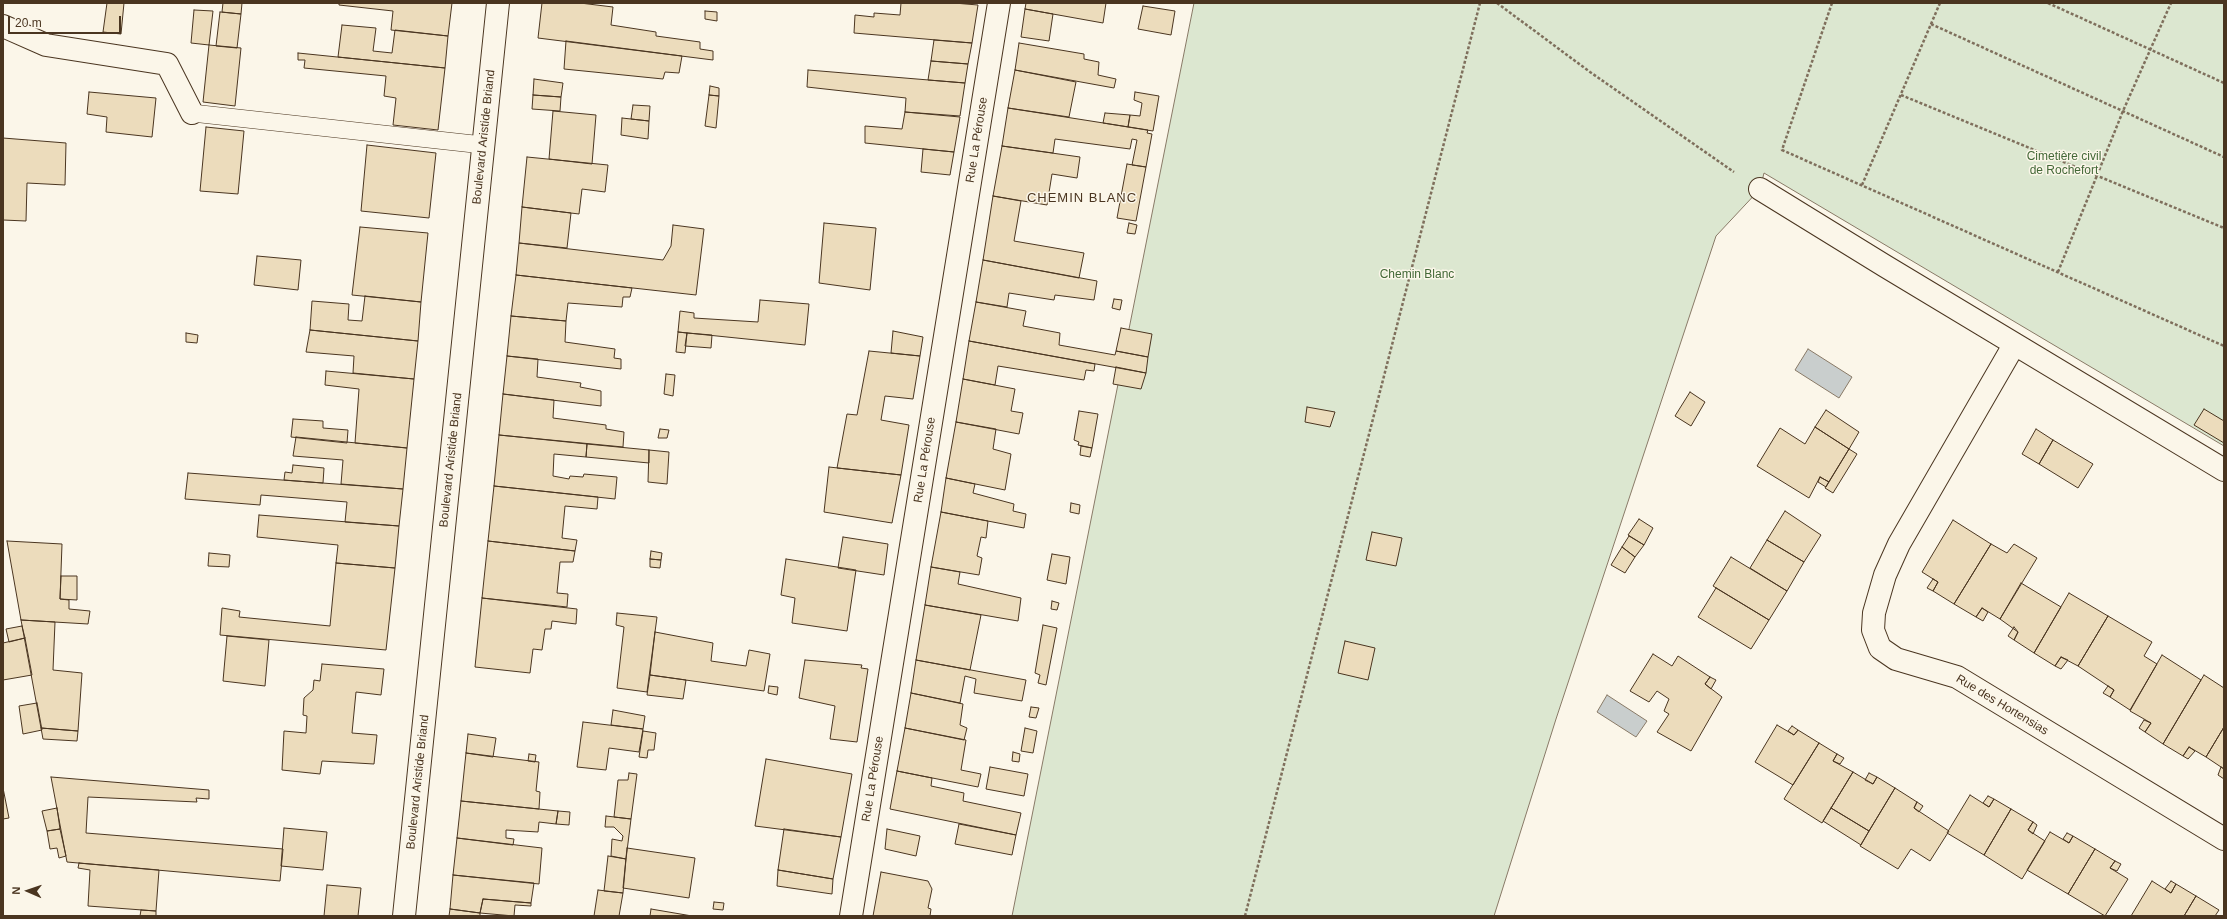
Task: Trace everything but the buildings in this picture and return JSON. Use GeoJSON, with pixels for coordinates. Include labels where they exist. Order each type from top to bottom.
{"type":"FeatureCollection","features":[{"type":"Feature","properties":{"kind":"street","name":"Boulevard Aristide Briand"},"geometry":{"type":"LineString","coordinates":[[404,916],[498,3]]}},
{"type":"Feature","properties":{"kind":"street","name":"Rue La Pérouse"},"geometry":{"type":"LineString","coordinates":[[851,916],[999,3]]}},
{"type":"Feature","properties":{"kind":"street"},"geometry":{"type":"LineString","coordinates":[[3,26],[46,45],[167,64],[192,113]]}},
{"type":"Feature","properties":{"kind":"street"},"geometry":{"type":"LineString","coordinates":[[1760,189],[2014,345],[2224,470]]}},
{"type":"Feature","properties":{"kind":"street","name":"Rue des Hortensias"},"geometry":{"type":"LineString","coordinates":[[2014,345],[1899,544],[1885,575],[1874,613],[1873,630],[1880,648],[1896,659],[1957,678],[2224,839]]}},
{"type":"Feature","properties":{"kind":"lane"},"geometry":{"type":"LineString","coordinates":[[192,113],[483,145]]}},
{"type":"Feature","properties":{"kind":"path"},"geometry":{"type":"LineString","coordinates":[[1245,916],[1480,3]]}},
{"type":"Feature","properties":{"kind":"path"},"geometry":{"type":"LineString","coordinates":[[1497,3],[1590,72],[1760,189]]}},
{"type":"Feature","properties":{"kind":"path"},"geometry":{"type":"LineString","coordinates":[[1832,3],[1782,150],[2224,346]]}},
{"type":"Feature","properties":{"kind":"path"},"geometry":{"type":"LineString","coordinates":[[1862,185],[1940,3]]}},
{"type":"Feature","properties":{"kind":"path"},"geometry":{"type":"LineString","coordinates":[[2048,3],[2224,82]]}},
{"type":"Feature","properties":{"kind":"path"},"geometry":{"type":"LineString","coordinates":[[2058,272],[2123,111],[2171,3]]}},
{"type":"Feature","properties":{"kind":"path"},"geometry":{"type":"LineString","coordinates":[[1931,24],[2224,157]]}},
{"type":"Feature","properties":{"kind":"path"},"geometry":{"type":"LineString","coordinates":[[1901,95],[2224,228]]}},
{"type":"Feature","properties":{"kind":"green space","name":"Chemin Blanc"},"geometry":{"type":"Polygon","coordinates":[[[1194,3],[2224,3],[2224,446],[1764,173],[1760,189],[1716,236],[1556,719],[1494,916],[1012,916],[1194,3]]]}},
{"type":"Feature","properties":{"kind":"shaded area"},"geometry":{"type":"Polygon","coordinates":[[[1808,349],[1852,377],[1839,398],[1795,370],[1808,349]]]}},
{"type":"Feature","properties":{"kind":"shaded area"},"geometry":{"type":"Polygon","coordinates":[[[1607,695],[1647,721],[1636,737],[1597,712],[1607,695]]]}},
{"type":"Feature","properties":{"kind":"district","name":"CHEMIN BLANC"},"geometry":{"type":"Point","coordinates":[1082,198]}},
{"type":"Feature","properties":{"kind":"park label","name":"Cimetière civil de Rochefort"},"geometry":{"type":"Point","coordinates":[2064,164]}}]}
